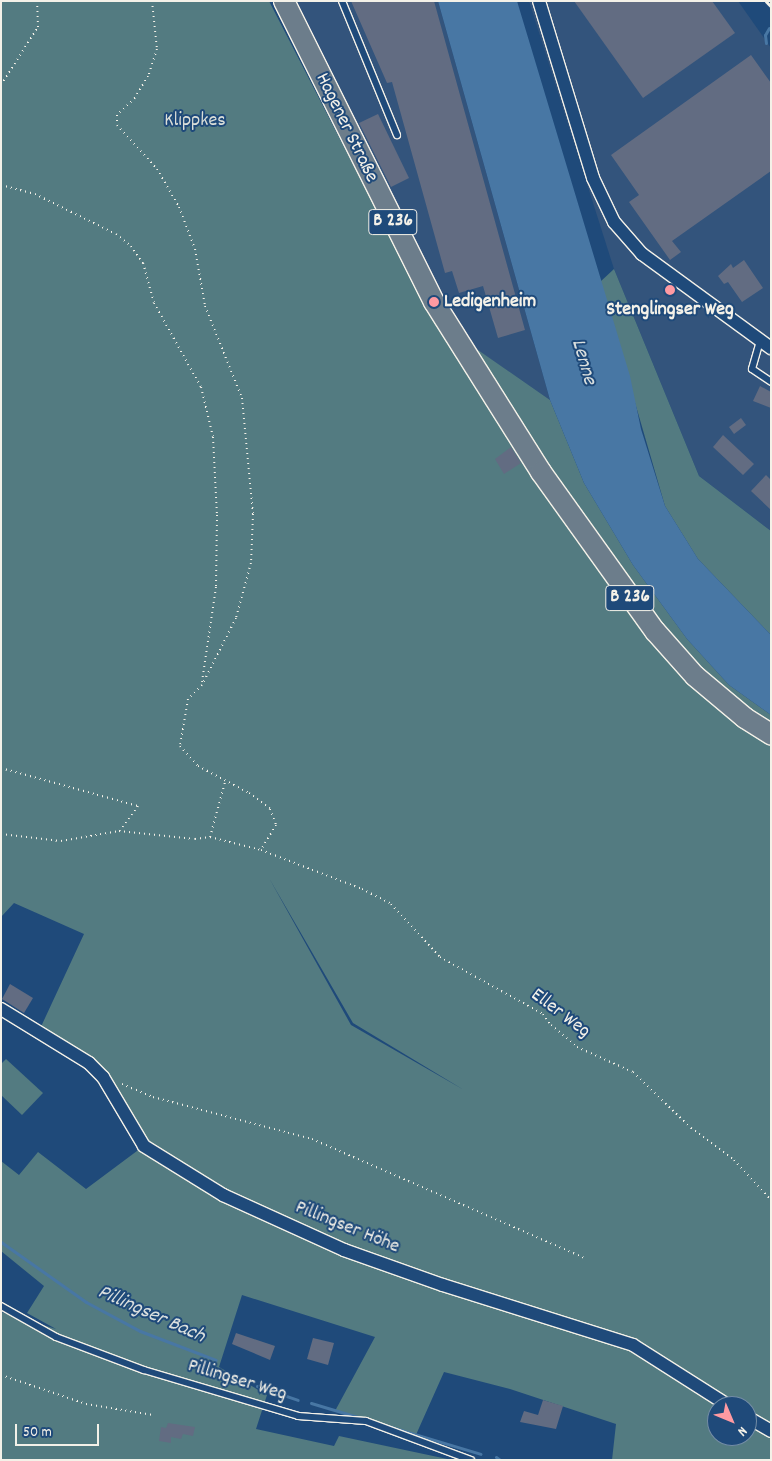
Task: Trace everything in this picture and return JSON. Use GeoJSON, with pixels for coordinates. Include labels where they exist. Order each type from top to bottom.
{"type":"FeatureCollection","features":[{"type":"Feature","properties":{"kind":"main road","name":"Hagener Straße"},"geometry":{"type":"LineString","coordinates":[[284,1],[434,302],[517,435],[654,631],[695,676],[746,718],[771,734]]}},
{"type":"Feature","properties":{"kind":"street"},"geometry":{"type":"LineString","coordinates":[[539,1],[593,178],[614,222],[642,254],[765,344]]}},
{"type":"Feature","properties":{"kind":"street","name":"Pillingser Höhe"},"geometry":{"type":"LineString","coordinates":[[1,1010],[89,1063],[103,1076],[144,1146],[223,1195],[344,1250],[443,1285],[633,1345],[713,1396]]}},
{"type":"Feature","properties":{"kind":"street"},"geometry":{"type":"LineString","coordinates":[[757,1423],[771,1431]]}},
{"type":"Feature","properties":{"kind":"lane"},"geometry":{"type":"LineString","coordinates":[[342,1],[398,135]]}},
{"type":"Feature","properties":{"kind":"lane"},"geometry":{"type":"LineString","coordinates":[[765,344],[752,369],[771,382]]}},
{"type":"Feature","properties":{"kind":"lane","name":"Pillingser Weg"},"geometry":{"type":"LineString","coordinates":[[1,1306],[56,1337],[144,1370],[298,1416],[366,1421],[471,1460]]}},
{"type":"Feature","properties":{"kind":"path"},"geometry":{"type":"LineString","coordinates":[[1,84],[38,27],[37,1]]}},
{"type":"Feature","properties":{"kind":"path"},"geometry":{"type":"LineString","coordinates":[[152,1],[157,49],[148,76],[135,98],[117,115],[117,125],[157,169],[179,207],[194,248],[206,306],[242,398],[252,477],[251,563],[236,618],[202,684],[188,699],[180,746],[198,766],[225,782],[249,793],[274,815],[276,824],[261,850]]}},
{"type":"Feature","properties":{"kind":"path"},"geometry":{"type":"LineString","coordinates":[[1,186],[35,194],[116,234],[131,246],[143,263],[154,303],[201,387],[212,437],[217,515],[216,587],[212,621],[204,651],[202,684]]}},
{"type":"Feature","properties":{"kind":"path"},"geometry":{"type":"LineString","coordinates":[[1,768],[138,806],[119,831]]}},
{"type":"Feature","properties":{"kind":"path"},"geometry":{"type":"LineString","coordinates":[[210,836],[225,782]]}},
{"type":"Feature","properties":{"kind":"path","name":"Eller Weg"},"geometry":{"type":"LineString","coordinates":[[1,834],[61,841],[119,831],[195,839],[210,836],[261,850],[321,871],[391,904],[440,957],[543,1014],[577,1047],[634,1072],[691,1128],[734,1160],[771,1200]]}},
{"type":"Feature","properties":{"kind":"path"},"geometry":{"type":"LineString","coordinates":[[103,1076],[152,1097],[312,1139],[584,1258]]}},
{"type":"Feature","properties":{"kind":"path"},"geometry":{"type":"LineString","coordinates":[[1,1375],[86,1404],[153,1415]]}},
{"type":"Feature","properties":{"kind":"shaded area"},"geometry":{"type":"Polygon","coordinates":[[[293,1],[438,1],[550,400],[466,342],[409,240],[293,1]]]}},
{"type":"Feature","properties":{"kind":"shaded area"},"geometry":{"type":"Polygon","coordinates":[[[529,1],[738,1],[771,48],[771,531],[699,476],[614,269],[529,1]]]}},
{"type":"Feature","properties":{"kind":"green space","name":"Klippkes"},"geometry":{"type":"Polygon","coordinates":[[[1,1],[269,1],[432,318],[550,400],[584,483],[633,565],[687,639],[729,685],[771,715],[771,1460],[612,1460],[616,1424],[510,1389],[444,1372],[415,1437],[335,1411],[375,1337],[242,1295],[219,1367],[267,1395],[256,1429],[334,1446],[339,1436],[452,1460],[1,1460],[1,1312],[56,1329],[27,1313],[44,1286],[1,1251],[1,1161],[19,1175],[38,1152],[86,1189],[141,1148],[221,1197],[337,1250],[442,1286],[617,1339],[444,1283],[341,1246],[223,1193],[146,1144],[104,1076],[90,1061],[39,1031],[84,934],[14,903],[1,917],[1,1]],[[269,878],[351,1025],[464,1090],[353,1023],[269,878]]]}},
{"type":"Feature","properties":{"kind":"green space"},"geometry":{"type":"Polygon","coordinates":[[[614,269],[699,476],[771,531],[771,635],[698,559],[665,506],[600,282],[614,269]]]}},
{"type":"Feature","properties":{"kind":"green space"},"geometry":{"type":"Polygon","coordinates":[[[6,1059],[43,1093],[22,1115],[1,1095],[1,1064],[6,1059]]]}},
{"type":"Feature","properties":{"kind":"water","name":"Lenne"},"geometry":{"type":"Polygon","coordinates":[[[438,1],[517,1],[630,376],[641,429],[665,506],[698,559],[771,635],[771,715],[729,685],[687,639],[633,565],[584,483],[550,400],[438,1]]]}},
{"type":"Feature","properties":{"kind":"building"},"geometry":{"type":"Polygon","coordinates":[[[351,1],[434,1],[525,330],[498,338],[483,286],[459,293],[452,271],[445,273],[392,82],[387,83],[351,1]]]}},
{"type":"Feature","properties":{"kind":"building"},"geometry":{"type":"Polygon","coordinates":[[[574,1],[712,1],[735,33],[643,98],[574,1]]]}},
{"type":"Feature","properties":{"kind":"building"},"geometry":{"type":"Polygon","coordinates":[[[751,55],[771,83],[771,171],[672,241],[681,252],[670,260],[629,202],[639,195],[611,155],[751,55]]]}},
{"type":"Feature","properties":{"kind":"building"},"geometry":{"type":"Polygon","coordinates":[[[378,114],[409,178],[391,187],[359,123],[378,114]]]}},
{"type":"Feature","properties":{"kind":"building"},"geometry":{"type":"Polygon","coordinates":[[[744,260],[763,288],[742,302],[728,282],[724,284],[718,276],[731,264],[733,268],[744,260]]]}},
{"type":"Feature","properties":{"kind":"building"},"geometry":{"type":"Polygon","coordinates":[[[760,386],[771,392],[771,408],[753,401],[760,386]]]}},
{"type":"Feature","properties":{"kind":"building"},"geometry":{"type":"Polygon","coordinates":[[[741,418],[746,425],[734,434],[729,427],[741,418]]]}},
{"type":"Feature","properties":{"kind":"building"},"geometry":{"type":"Polygon","coordinates":[[[723,435],[754,464],[743,475],[713,447],[723,435]]]}},
{"type":"Feature","properties":{"kind":"building"},"geometry":{"type":"Polygon","coordinates":[[[511,447],[521,463],[504,474],[495,459],[511,447]]]}},
{"type":"Feature","properties":{"kind":"building"},"geometry":{"type":"Polygon","coordinates":[[[766,475],[771,480],[771,510],[751,491],[766,475]]]}},
{"type":"Feature","properties":{"kind":"building"},"geometry":{"type":"Polygon","coordinates":[[[10,984],[33,998],[24,1013],[2,999],[10,984]]]}},
{"type":"Feature","properties":{"kind":"building"},"geometry":{"type":"Polygon","coordinates":[[[236,1333],[275,1346],[270,1360],[232,1344],[236,1333]]]}},
{"type":"Feature","properties":{"kind":"building"},"geometry":{"type":"Polygon","coordinates":[[[313,1338],[334,1343],[328,1365],[307,1359],[313,1338]]]}},
{"type":"Feature","properties":{"kind":"building"},"geometry":{"type":"Polygon","coordinates":[[[543,1400],[563,1406],[556,1429],[520,1422],[524,1411],[538,1415],[543,1400]]]}},
{"type":"Feature","properties":{"kind":"building"},"geometry":{"type":"Polygon","coordinates":[[[168,1423],[195,1427],[193,1436],[183,1434],[181,1439],[171,1437],[171,1443],[159,1441],[161,1427],[166,1428],[168,1423]]]}},
{"type":"Feature","properties":{"kind":"waterway"},"geometry":{"type":"LineString","coordinates":[[766,43],[765,35],[769,28]]}},
{"type":"Feature","properties":{"kind":"waterway","name":"Pillingser Bach"},"geometry":{"type":"LineString","coordinates":[[1,1242],[86,1302],[140,1331],[216,1360]]}},
{"type":"Feature","properties":{"kind":"waterway","name":"Pillingser Bach"},"geometry":{"type":"LineString","coordinates":[[257,1386],[298,1400]]}},
{"type":"Feature","properties":{"kind":"waterway","name":"Pillingser Bach"},"geometry":{"type":"LineString","coordinates":[[311,1403],[481,1454]]}},
{"type":"Feature","properties":{"kind":"waterway","name":"Pillingser Bach"},"geometry":{"type":"LineString","coordinates":[[496,1457],[500,1460]]}},
{"type":"Feature","properties":{"kind":"railway"},"geometry":{"type":"LineString","coordinates":[[766,1],[771,6]]}},
{"type":"Feature","properties":{"kind":"place","name":"Stenglingser Weg"},"geometry":{"type":"Point","coordinates":[670,290]}},
{"type":"Feature","properties":{"kind":"place","name":"Ledigenheim"},"geometry":{"type":"Point","coordinates":[434,302]}}]}
